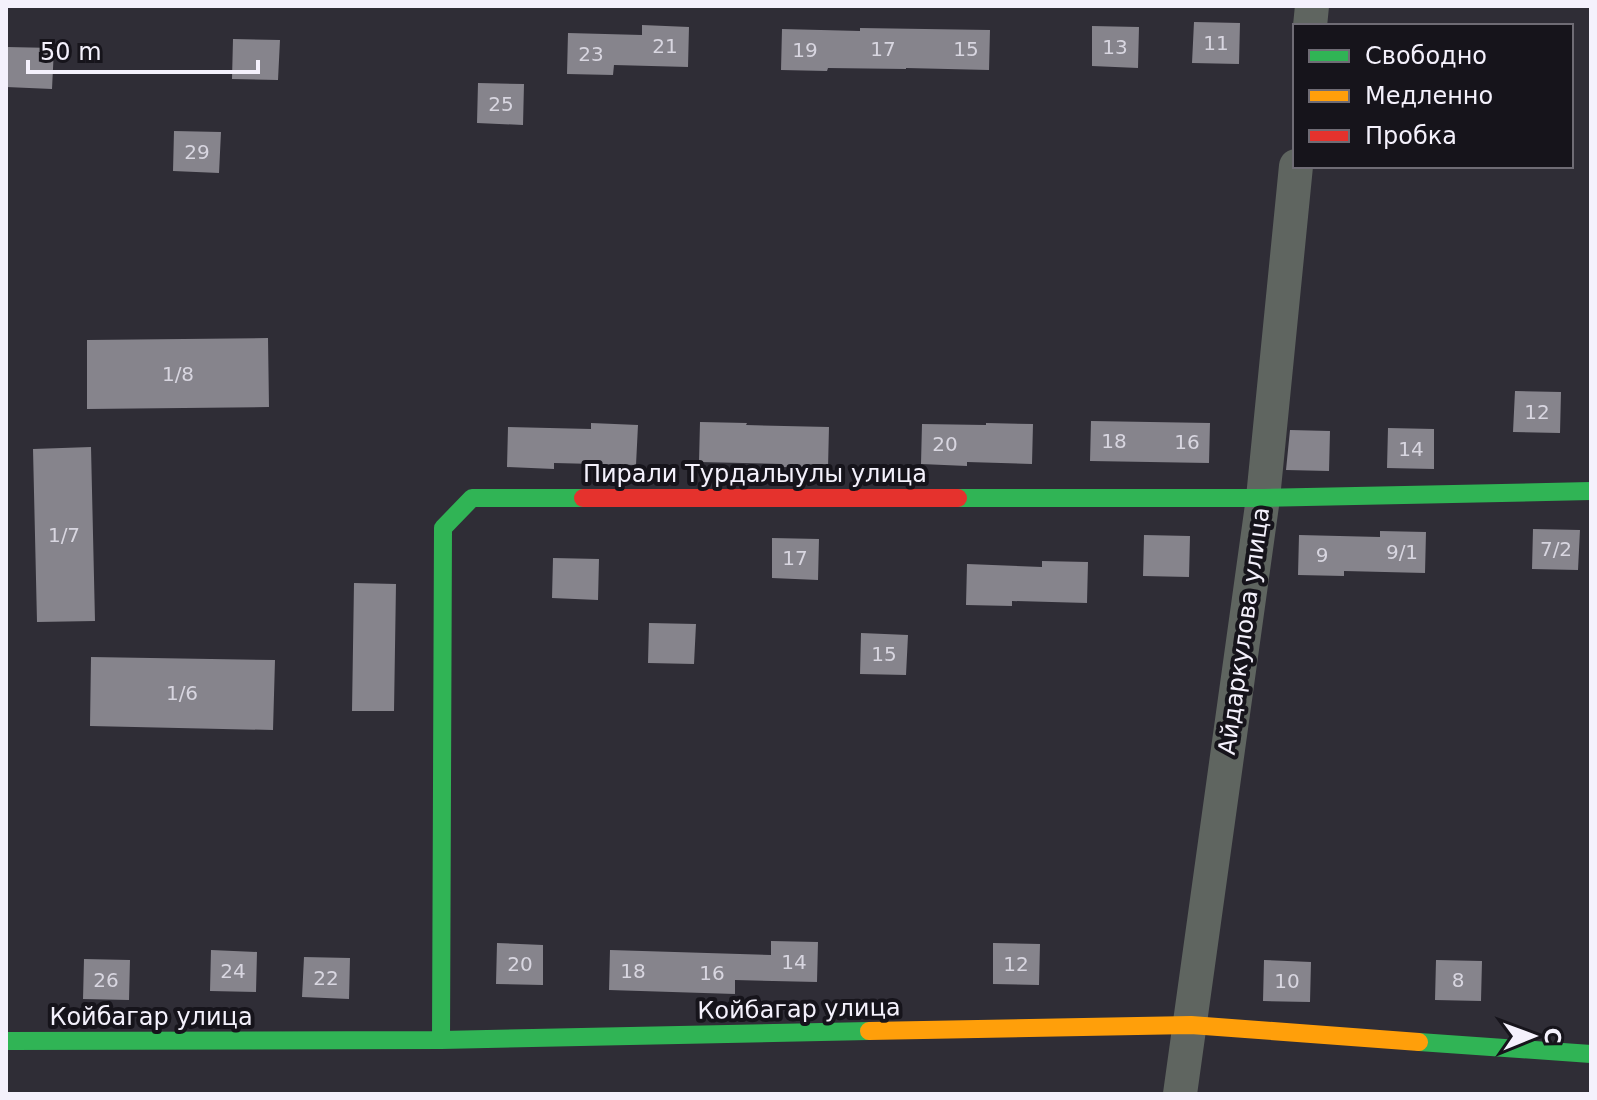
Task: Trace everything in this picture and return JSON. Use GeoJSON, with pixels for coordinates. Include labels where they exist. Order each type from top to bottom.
{"type":"FeatureCollection","features":[{"type":"Feature","properties":{"kind":"street","name":"Айдаркулова улица"},"geometry":{"type":"LineString","coordinates":[[1180,1094],[1263,498],[1296,168]]}},
{"type":"Feature","properties":{"kind":"street","name":"Пирали Турдалыулы улица"},"geometry":{"type":"LineString","coordinates":[[441,1040],[443,528],[472,498],[1263,498],[1591,491]]}},
{"type":"Feature","properties":{"kind":"street","name":"Койбагар улица"},"geometry":{"type":"LineString","coordinates":[[6,1041],[441,1040],[1191,1025],[1591,1054]]}},
{"type":"Feature","properties":{"kind":"building"},"geometry":{"type":"Polygon","coordinates":[[[1194,22],[1240,23],[1239,64],[1192,63],[1194,22]]]}},
{"type":"Feature","properties":{"kind":"building"},"geometry":{"type":"Polygon","coordinates":[[[642,25],[689,27],[688,67],[614,65],[613,75],[567,74],[568,33],[642,35],[642,25]]]}},
{"type":"Feature","properties":{"kind":"building"},"geometry":{"type":"Polygon","coordinates":[[[1092,26],[1139,27],[1138,68],[1092,66],[1092,26]]]}},
{"type":"Feature","properties":{"kind":"building"},"geometry":{"type":"Polygon","coordinates":[[[860,28],[990,30],[989,70],[781,70],[782,29],[860,31],[860,28]]]}},
{"type":"Feature","properties":{"kind":"building"},"geometry":{"type":"Polygon","coordinates":[[[233,39],[280,40],[278,80],[232,79],[233,39]]]}},
{"type":"Feature","properties":{"kind":"building"},"geometry":{"type":"Polygon","coordinates":[[[7,47],[54,48],[52,89],[6,87],[7,47]]]}},
{"type":"Feature","properties":{"kind":"building"},"geometry":{"type":"Polygon","coordinates":[[[478,83],[524,84],[523,125],[477,123],[478,83]]]}},
{"type":"Feature","properties":{"kind":"building"},"geometry":{"type":"Polygon","coordinates":[[[174,131],[221,132],[219,173],[173,171],[174,131]]]}},
{"type":"Feature","properties":{"kind":"building"},"geometry":{"type":"Polygon","coordinates":[[[268,338],[269,407],[87,409],[87,340],[268,338]]]}},
{"type":"Feature","properties":{"kind":"building"},"geometry":{"type":"Polygon","coordinates":[[[1515,391],[1561,392],[1560,433],[1513,432],[1515,391]]]}},
{"type":"Feature","properties":{"kind":"building"},"geometry":{"type":"Polygon","coordinates":[[[1091,421],[1210,423],[1209,463],[1090,461],[1091,421]]]}},
{"type":"Feature","properties":{"kind":"building"},"geometry":{"type":"Polygon","coordinates":[[[700,422],[829,427],[828,468],[699,462],[700,422]]]}},
{"type":"Feature","properties":{"kind":"building"},"geometry":{"type":"Polygon","coordinates":[[[591,423],[638,425],[636,465],[554,463],[554,469],[507,467],[508,427],[591,429],[591,423]]]}},
{"type":"Feature","properties":{"kind":"building"},"geometry":{"type":"Polygon","coordinates":[[[922,424],[1033,424],[1032,464],[921,464],[922,424]]]}},
{"type":"Feature","properties":{"kind":"building"},"geometry":{"type":"Polygon","coordinates":[[[1388,428],[1434,429],[1434,469],[1387,468],[1388,428]]]}},
{"type":"Feature","properties":{"kind":"building"},"geometry":{"type":"Polygon","coordinates":[[[1290,430],[1330,431],[1329,471],[1286,470],[1290,430]]]}},
{"type":"Feature","properties":{"kind":"building"},"geometry":{"type":"Polygon","coordinates":[[[91,447],[95,621],[37,622],[33,449],[91,447]]]}},
{"type":"Feature","properties":{"kind":"building"},"geometry":{"type":"Polygon","coordinates":[[[1533,529],[1580,530],[1578,570],[1532,569],[1533,529]]]}},
{"type":"Feature","properties":{"kind":"building"},"geometry":{"type":"Polygon","coordinates":[[[1380,531],[1426,532],[1425,573],[1344,571],[1344,576],[1298,575],[1299,535],[1380,537],[1380,531]]]}},
{"type":"Feature","properties":{"kind":"building"},"geometry":{"type":"Polygon","coordinates":[[[1144,535],[1190,536],[1189,577],[1143,576],[1144,535]]]}},
{"type":"Feature","properties":{"kind":"building"},"geometry":{"type":"Polygon","coordinates":[[[772,538],[819,539],[818,580],[772,578],[772,538]]]}},
{"type":"Feature","properties":{"kind":"building"},"geometry":{"type":"Polygon","coordinates":[[[553,558],[599,559],[598,600],[552,598],[553,558]]]}},
{"type":"Feature","properties":{"kind":"building"},"geometry":{"type":"Polygon","coordinates":[[[1042,561],[1088,562],[1087,603],[1012,601],[1012,606],[966,605],[967,564],[1042,567],[1042,561]]]}},
{"type":"Feature","properties":{"kind":"building"},"geometry":{"type":"Polygon","coordinates":[[[354,583],[396,584],[394,711],[352,711],[354,583]]]}},
{"type":"Feature","properties":{"kind":"building"},"geometry":{"type":"Polygon","coordinates":[[[649,623],[696,624],[694,664],[648,663],[649,623]]]}},
{"type":"Feature","properties":{"kind":"building"},"geometry":{"type":"Polygon","coordinates":[[[861,633],[908,635],[906,675],[860,674],[861,633]]]}},
{"type":"Feature","properties":{"kind":"building"},"geometry":{"type":"Polygon","coordinates":[[[91,657],[275,660],[273,730],[90,726],[91,657]]]}},
{"type":"Feature","properties":{"kind":"building"},"geometry":{"type":"Polygon","coordinates":[[[771,941],[818,942],[817,982],[735,980],[735,994],[609,990],[610,950],[771,955],[771,941]]]}},
{"type":"Feature","properties":{"kind":"building"},"geometry":{"type":"Polygon","coordinates":[[[497,943],[543,945],[543,985],[496,984],[497,943]]]}},
{"type":"Feature","properties":{"kind":"building"},"geometry":{"type":"Polygon","coordinates":[[[993,943],[1040,944],[1039,985],[993,984],[993,943]]]}},
{"type":"Feature","properties":{"kind":"building"},"geometry":{"type":"Polygon","coordinates":[[[211,950],[257,952],[256,992],[210,991],[211,950]]]}},
{"type":"Feature","properties":{"kind":"building"},"geometry":{"type":"Polygon","coordinates":[[[304,957],[350,958],[349,999],[302,997],[304,957]]]}},
{"type":"Feature","properties":{"kind":"building"},"geometry":{"type":"Polygon","coordinates":[[[84,959],[130,960],[129,1000],[83,999],[84,959]]]}},
{"type":"Feature","properties":{"kind":"building"},"geometry":{"type":"Polygon","coordinates":[[[1264,960],[1311,962],[1310,1002],[1263,1001],[1264,960]]]}},
{"type":"Feature","properties":{"kind":"building"},"geometry":{"type":"Polygon","coordinates":[[[1436,960],[1482,961],[1481,1001],[1435,1000],[1436,960]]]}},
{"type":"Feature","properties":{"kind":"traffic: fast"},"geometry":{"type":"LineString","coordinates":[[958,498],[1263,498],[1591,491]]}},
{"type":"Feature","properties":{"kind":"traffic: fast"},"geometry":{"type":"LineString","coordinates":[[441,1040],[443,528],[472,498],[583,498]]}},
{"type":"Feature","properties":{"kind":"traffic: fast"},"geometry":{"type":"LineString","coordinates":[[6,1041],[441,1040],[869,1031]]}},
{"type":"Feature","properties":{"kind":"traffic: fast"},"geometry":{"type":"LineString","coordinates":[[1419,1042],[1591,1054]]}},
{"type":"Feature","properties":{"kind":"traffic: slow"},"geometry":{"type":"LineString","coordinates":[[869,1031],[1191,1025],[1419,1042]]}},
{"type":"Feature","properties":{"kind":"traffic: jam"},"geometry":{"type":"LineString","coordinates":[[583,498],[958,498]]}}]}
